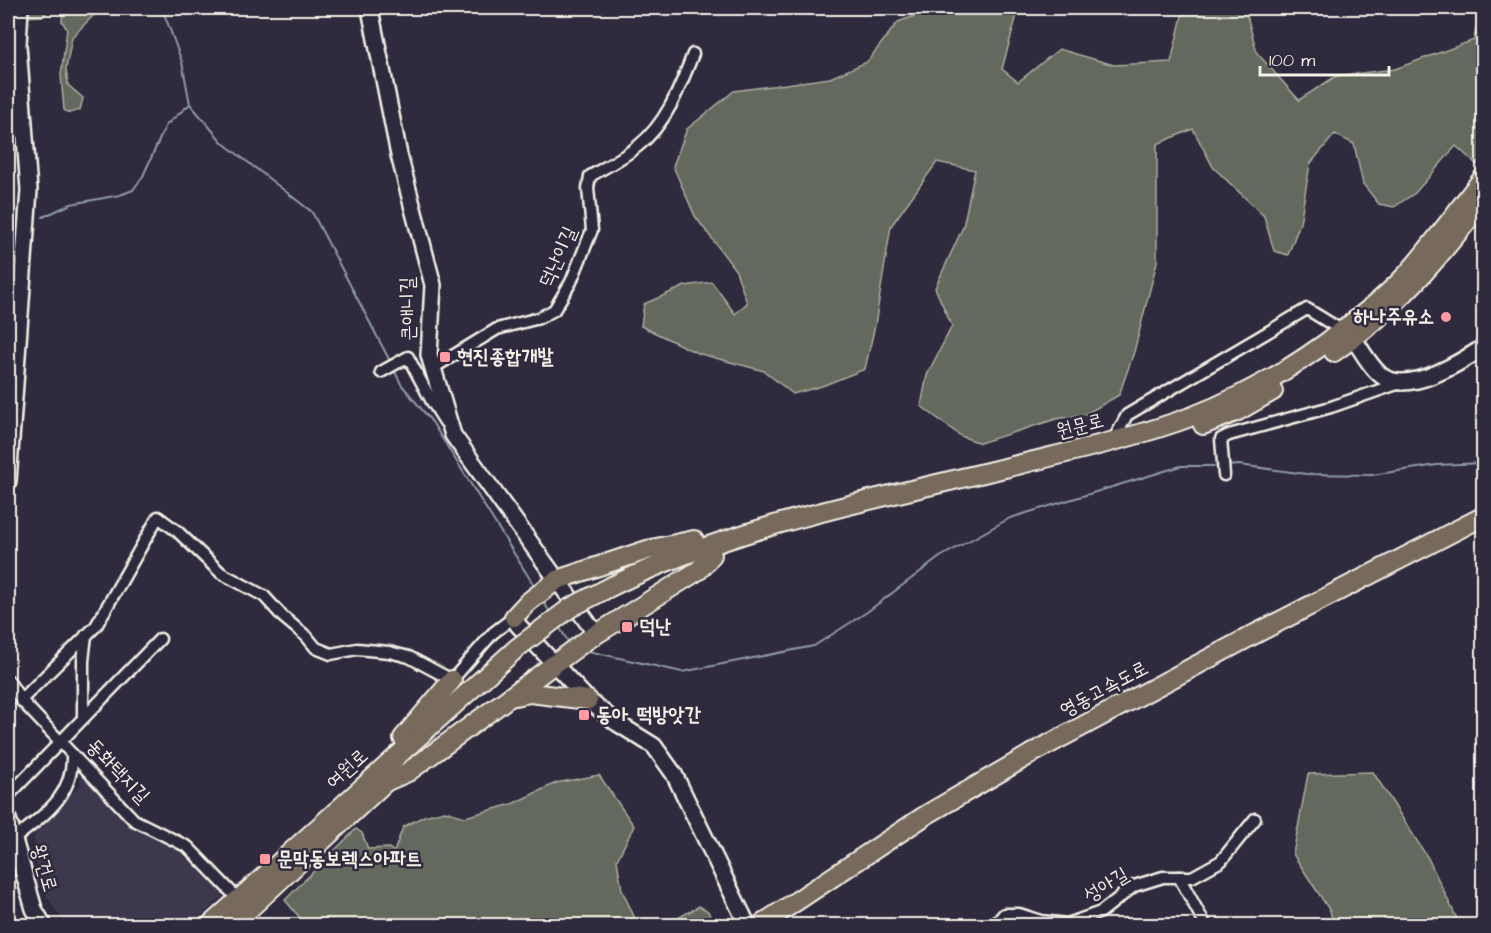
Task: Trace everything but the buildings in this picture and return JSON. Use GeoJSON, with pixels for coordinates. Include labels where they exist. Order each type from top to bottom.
{"type":"FeatureCollection","features":[{"type":"Feature","properties":{"kind":"highway","name":"원문로"},"geometry":{"type":"LineString","coordinates":[[614,590],[779,534],[1098,458],[1197,427],[1238,411],[1280,388],[1348,335],[1407,275],[1484,177]]}},
{"type":"Feature","properties":{"kind":"highway","name":"원문로"},"geometry":{"type":"LineString","coordinates":[[614,590],[652,566],[694,549],[755,530],[839,507],[1113,441],[1191,417],[1234,398],[1385,314],[1441,256],[1484,200]]}},
{"type":"Feature","properties":{"kind":"highway","name":"영동고속도로"},"geometry":{"type":"LineString","coordinates":[[753,923],[926,815],[1036,751],[1253,635],[1484,516]]}},
{"type":"Feature","properties":{"kind":"highway","name":"영동고속도로"},"geometry":{"type":"LineString","coordinates":[[777,926],[931,825],[1052,756],[1257,643],[1484,529]]}},
{"type":"Feature","properties":{"kind":"highway"},"geometry":{"type":"LineString","coordinates":[[514,617],[527,603],[553,583],[647,550],[755,530]]}},
{"type":"Feature","properties":{"kind":"highway"},"geometry":{"type":"LineString","coordinates":[[382,777],[408,772],[560,659],[699,570],[712,555]]}},
{"type":"Feature","properties":{"kind":"highway","name":"여원로"},"geometry":{"type":"LineString","coordinates":[[209,926],[243,904],[570,608],[614,590]]}},
{"type":"Feature","properties":{"kind":"highway"},"geometry":{"type":"LineString","coordinates":[[382,777],[410,728],[452,680]]}},
{"type":"Feature","properties":{"kind":"highway"},"geometry":{"type":"LineString","coordinates":[[506,698],[530,693],[588,700]]}},
{"type":"Feature","properties":{"kind":"highway","name":"여원로"},"geometry":{"type":"LineString","coordinates":[[232,925],[243,904]]}},
{"type":"Feature","properties":{"kind":"street"},"geometry":{"type":"LineString","coordinates":[[8,481],[11,394],[29,190],[18,45],[20,8]]}},
{"type":"Feature","properties":{"kind":"street","name":"큰애니길"},"geometry":{"type":"LineString","coordinates":[[372,8],[399,155],[433,285],[429,355],[453,435],[592,637]]}},
{"type":"Feature","properties":{"kind":"street","name":"덕난이길"},"geometry":{"type":"LineString","coordinates":[[433,368],[497,329],[539,318],[554,310],[571,282],[592,230],[588,189],[590,176],[640,145],[664,117],[678,91],[693,54]]}},
{"type":"Feature","properties":{"kind":"street"},"geometry":{"type":"LineString","coordinates":[[1113,441],[1127,415],[1307,309],[1348,335],[1384,378],[1401,383]]}},
{"type":"Feature","properties":{"kind":"street"},"geometry":{"type":"LineString","coordinates":[[1224,472],[1221,439],[1229,435],[1331,407],[1453,367],[1484,347]]}},
{"type":"Feature","properties":{"kind":"street"},"geometry":{"type":"LineString","coordinates":[[383,371],[408,357],[453,435]]}},
{"type":"Feature","properties":{"kind":"street"},"geometry":{"type":"LineString","coordinates":[[21,700],[96,626],[158,517],[177,531],[221,573],[264,596],[283,617],[308,637],[316,648],[331,654],[357,649],[389,652],[409,657],[452,680],[493,633],[514,617],[518,625],[560,659],[588,700],[617,723],[654,746],[674,774],[753,923]]}},
{"type":"Feature","properties":{"kind":"street"},"geometry":{"type":"LineString","coordinates":[[83,718],[83,661],[86,635]]}},
{"type":"Feature","properties":{"kind":"street"},"geometry":{"type":"LineString","coordinates":[[8,796],[160,639]]}},
{"type":"Feature","properties":{"kind":"street","name":"동화택지길"},"geometry":{"type":"LineString","coordinates":[[8,680],[21,700],[134,820],[189,847],[243,904]]}},
{"type":"Feature","properties":{"kind":"street"},"geometry":{"type":"LineString","coordinates":[[14,839],[45,814],[66,789],[73,771],[72,754]]}},
{"type":"Feature","properties":{"kind":"street","name":"왕건로"},"geometry":{"type":"LineString","coordinates":[[8,819],[34,909],[44,926]]}},
{"type":"Feature","properties":{"kind":"street","name":"성아길"},"geometry":{"type":"LineString","coordinates":[[994,926],[1004,915],[1019,914],[1041,921],[1067,924],[1101,912],[1134,886],[1163,877],[1192,877],[1221,861],[1255,819]]}},
{"type":"Feature","properties":{"kind":"street"},"geometry":{"type":"LineString","coordinates":[[1179,877],[1206,926]]}},
{"type":"Feature","properties":{"kind":"shaded area"},"geometry":{"type":"Polygon","coordinates":[[[81,768],[129,821],[145,832],[169,841],[202,866],[219,886],[222,897],[191,925],[66,925],[56,911],[39,885],[34,838],[36,831],[80,785],[81,768]]]}},
{"type":"Feature","properties":{"kind":"green space"},"geometry":{"type":"Polygon","coordinates":[[[23,8],[48,8],[44,16],[22,17],[23,8]]]}},
{"type":"Feature","properties":{"kind":"green space"},"geometry":{"type":"Polygon","coordinates":[[[63,8],[95,9],[97,12],[72,37],[66,69],[68,85],[83,98],[80,110],[69,113],[64,110],[61,75],[67,29],[62,21],[63,8]]]}},
{"type":"Feature","properties":{"kind":"green space"},"geometry":{"type":"Polygon","coordinates":[[[937,8],[1021,8],[1018,11],[1002,69],[1018,82],[1059,49],[1114,65],[1171,62],[1182,16],[1188,8],[1245,8],[1257,53],[1299,100],[1336,76],[1395,69],[1474,40],[1479,8],[1483,8],[1483,157],[1477,165],[1456,146],[1415,193],[1394,207],[1379,204],[1363,184],[1354,144],[1335,134],[1310,164],[1300,223],[1288,255],[1274,251],[1264,216],[1213,167],[1193,129],[1157,144],[1157,262],[1134,352],[1119,395],[1086,414],[1056,419],[980,443],[961,436],[921,406],[927,375],[952,326],[935,288],[963,227],[975,170],[937,162],[891,226],[875,325],[865,369],[822,386],[793,394],[764,371],[697,353],[641,326],[644,304],[685,286],[712,282],[735,314],[747,303],[736,271],[695,216],[673,166],[687,129],[734,91],[830,78],[867,62],[898,22],[937,8]]]}},
{"type":"Feature","properties":{"kind":"green space"},"geometry":{"type":"Polygon","coordinates":[[[1373,772],[1428,858],[1460,925],[1334,925],[1330,911],[1293,854],[1308,774],[1373,772]]]}},
{"type":"Feature","properties":{"kind":"green space"},"geometry":{"type":"Polygon","coordinates":[[[599,775],[634,826],[617,860],[622,890],[638,925],[306,925],[285,900],[356,829],[362,833],[368,849],[389,848],[394,852],[403,827],[424,816],[445,811],[465,817],[512,804],[556,783],[599,775]]]}},
{"type":"Feature","properties":{"kind":"green space"},"geometry":{"type":"Polygon","coordinates":[[[699,906],[708,911],[714,925],[671,925],[671,922],[699,906]]]}},
{"type":"Feature","properties":{"kind":"waterway"},"geometry":{"type":"LineString","coordinates":[[162,8],[182,62],[190,104],[223,143],[312,212],[391,363]]}},
{"type":"Feature","properties":{"kind":"waterway"},"geometry":{"type":"LineString","coordinates":[[43,217],[71,204],[120,195],[133,190],[143,176],[166,125],[190,104]]}},
{"type":"Feature","properties":{"kind":"waterway"},"geometry":{"type":"LineString","coordinates":[[393,368],[401,384],[432,422],[535,587]]}},
{"type":"Feature","properties":{"kind":"waterway"},"geometry":{"type":"LineString","coordinates":[[1227,466],[1239,465],[1306,474],[1372,475],[1437,465],[1484,463]]}},
{"type":"Feature","properties":{"kind":"waterway"},"geometry":{"type":"LineString","coordinates":[[588,651],[682,672],[814,646],[867,612],[940,557],[1010,518],[1181,466],[1221,466]]}},
{"type":"Feature","properties":{"kind":"waterway"},"geometry":{"type":"LineString","coordinates":[[543,600],[550,613]]}},
{"type":"Feature","properties":{"kind":"waterway"},"geometry":{"type":"LineString","coordinates":[[558,625],[569,643]]}},
{"type":"Feature","properties":{"kind":"place","name":"하나주유소"},"geometry":{"type":"Point","coordinates":[1446,317]}},
{"type":"Feature","properties":{"kind":"place","name":"현진종합개발"},"geometry":{"type":"Point","coordinates":[445,357]}},
{"type":"Feature","properties":{"kind":"place","name":"덕난"},"geometry":{"type":"Point","coordinates":[627,627]}},
{"type":"Feature","properties":{"kind":"place","name":"동아 떡방앗간"},"geometry":{"type":"Point","coordinates":[584,715]}},
{"type":"Feature","properties":{"kind":"place","name":"문막동보렉스아파트"},"geometry":{"type":"Point","coordinates":[265,859]}}]}
